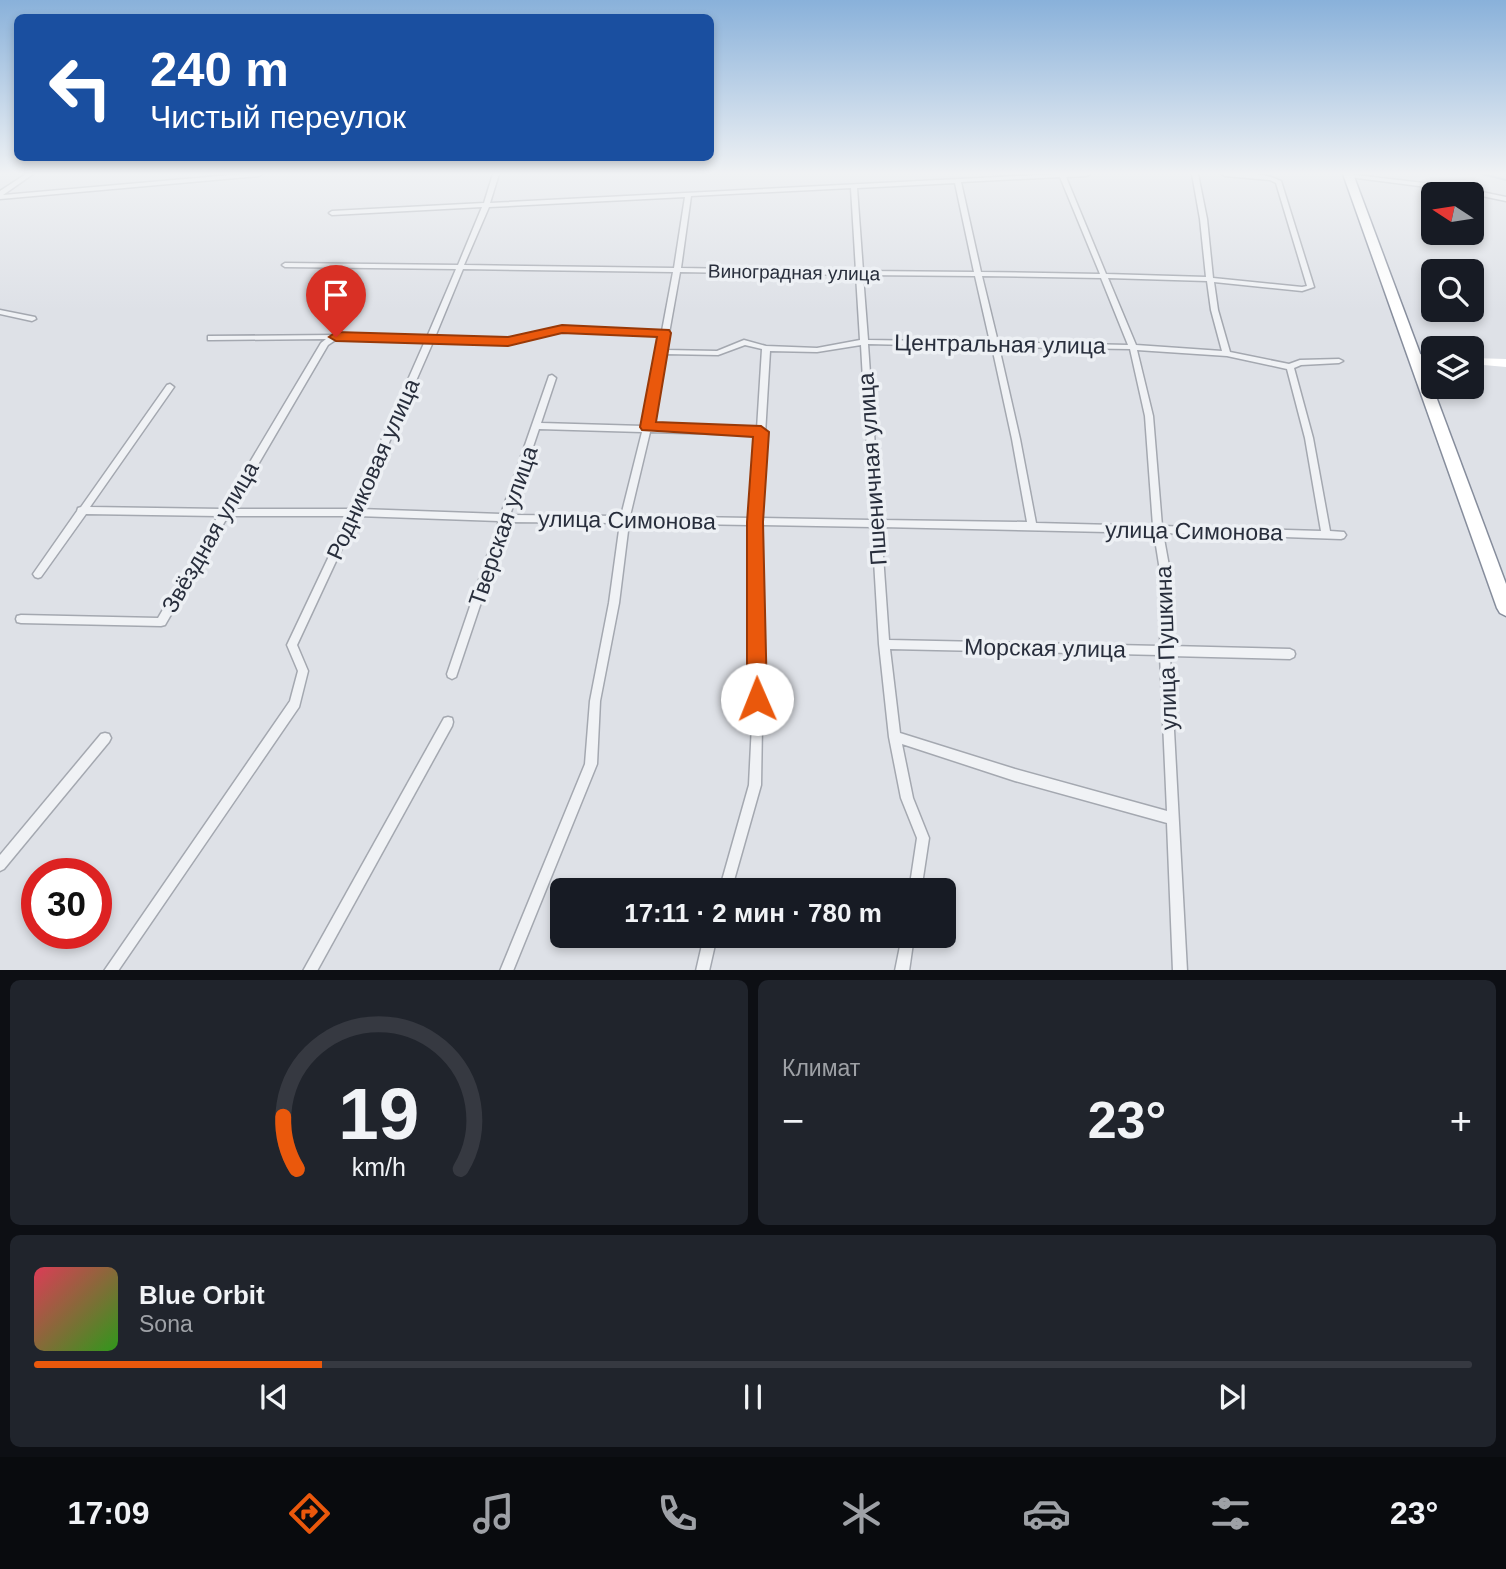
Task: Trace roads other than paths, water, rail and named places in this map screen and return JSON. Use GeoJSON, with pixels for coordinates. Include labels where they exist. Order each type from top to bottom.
{"type":"FeatureCollection","features":[{"type":"Feature","properties":{"kind":"highway"},"geometry":{"type":"LineString","coordinates":[[1365,219],[1506,608]]}},
{"type":"Feature","properties":{"kind":"street","name":"Родниковая улица"},"geometry":{"type":"LineString","coordinates":[[111,970],[295,703],[303,671],[292,645],[356,512],[481,219]]}},
{"type":"Feature","properties":{"kind":"street"},"geometry":{"type":"LineString","coordinates":[[506,970],[591,764],[595,701],[614,603],[625,519],[662,352],[684,219]]}},
{"type":"Feature","properties":{"kind":"street","name":"Пшеничная улица"},"geometry":{"type":"LineString","coordinates":[[857,219],[884,644],[896,743],[907,798],[923,838],[917,878]]}},
{"type":"Feature","properties":{"kind":"street"},"geometry":{"type":"LineString","coordinates":[[966,219],[1022,459],[1032,526]]}},
{"type":"Feature","properties":{"kind":"street","name":"улица Пушкина"},"geometry":{"type":"LineString","coordinates":[[1081,219],[1133,347],[1149,416],[1158,530],[1166,577],[1165,651],[1180,970]]}},
{"type":"Feature","properties":{"kind":"street"},"geometry":{"type":"LineString","coordinates":[[1201,219],[1220,338],[1227,354]]}},
{"type":"Feature","properties":{"kind":"street","name":"Виноградная улица"},"geometry":{"type":"LineString","coordinates":[[285,265],[460,265],[1104,276],[1209,279],[1301,289],[1311,286],[1311,281],[1291,219]]}},
{"type":"Feature","properties":{"kind":"street"},"geometry":{"type":"LineString","coordinates":[[0,312],[32,319]]}},
{"type":"Feature","properties":{"kind":"street"},"geometry":{"type":"LineString","coordinates":[[211,338],[336,337],[508,341],[562,329],[664,333]]}},
{"type":"Feature","properties":{"kind":"street","name":"Звёздная улица"},"geometry":{"type":"LineString","coordinates":[[21,619],[161,622],[325,343],[336,337]]}},
{"type":"Feature","properties":{"kind":"street","name":"Центральная улица"},"geometry":{"type":"LineString","coordinates":[[662,352],[718,354],[744,342],[766,348],[817,350],[863,342],[1133,347],[1227,354],[1290,367],[1300,363],[1339,361]]}},
{"type":"Feature","properties":{"kind":"street"},"geometry":{"type":"LineString","coordinates":[[728,878],[755,785],[758,724],[755,522],[766,348]]}},
{"type":"Feature","properties":{"kind":"street"},"geometry":{"type":"LineString","coordinates":[[1415,357],[1421,357]]}},
{"type":"Feature","properties":{"kind":"street"},"geometry":{"type":"LineString","coordinates":[[1484,362],[1506,363]]}},
{"type":"Feature","properties":{"kind":"street"},"geometry":{"type":"LineString","coordinates":[[1290,367],[1309,438],[1326,533]]}},
{"type":"Feature","properties":{"kind":"street","name":"Тверская улица"},"geometry":{"type":"LineString","coordinates":[[452,674],[552,378]]}},
{"type":"Feature","properties":{"kind":"street"},"geometry":{"type":"LineString","coordinates":[[38,574],[170,387]]}},
{"type":"Feature","properties":{"kind":"street"},"geometry":{"type":"LineString","coordinates":[[538,426],[761,432]]}},
{"type":"Feature","properties":{"kind":"street","name":"улица Симонова"},"geometry":{"type":"LineString","coordinates":[[81,510],[356,512],[505,518],[1032,526],[1185,533],[1341,535]]}},
{"type":"Feature","properties":{"kind":"street","name":"Морская улица"},"geometry":{"type":"LineString","coordinates":[[884,644],[1290,654]]}},
{"type":"Feature","properties":{"kind":"street"},"geometry":{"type":"LineString","coordinates":[[310,970],[448,722]]}},
{"type":"Feature","properties":{"kind":"street"},"geometry":{"type":"LineString","coordinates":[[0,865],[105,738]]}},
{"type":"Feature","properties":{"kind":"street"},"geometry":{"type":"LineString","coordinates":[[896,743],[1172,818]]}},
{"type":"Feature","properties":{"kind":"street"},"geometry":{"type":"LineString","coordinates":[[702,970],[708,948]]}},
{"type":"Feature","properties":{"kind":"street"},"geometry":{"type":"LineString","coordinates":[[902,970],[906,948]]}}]}
